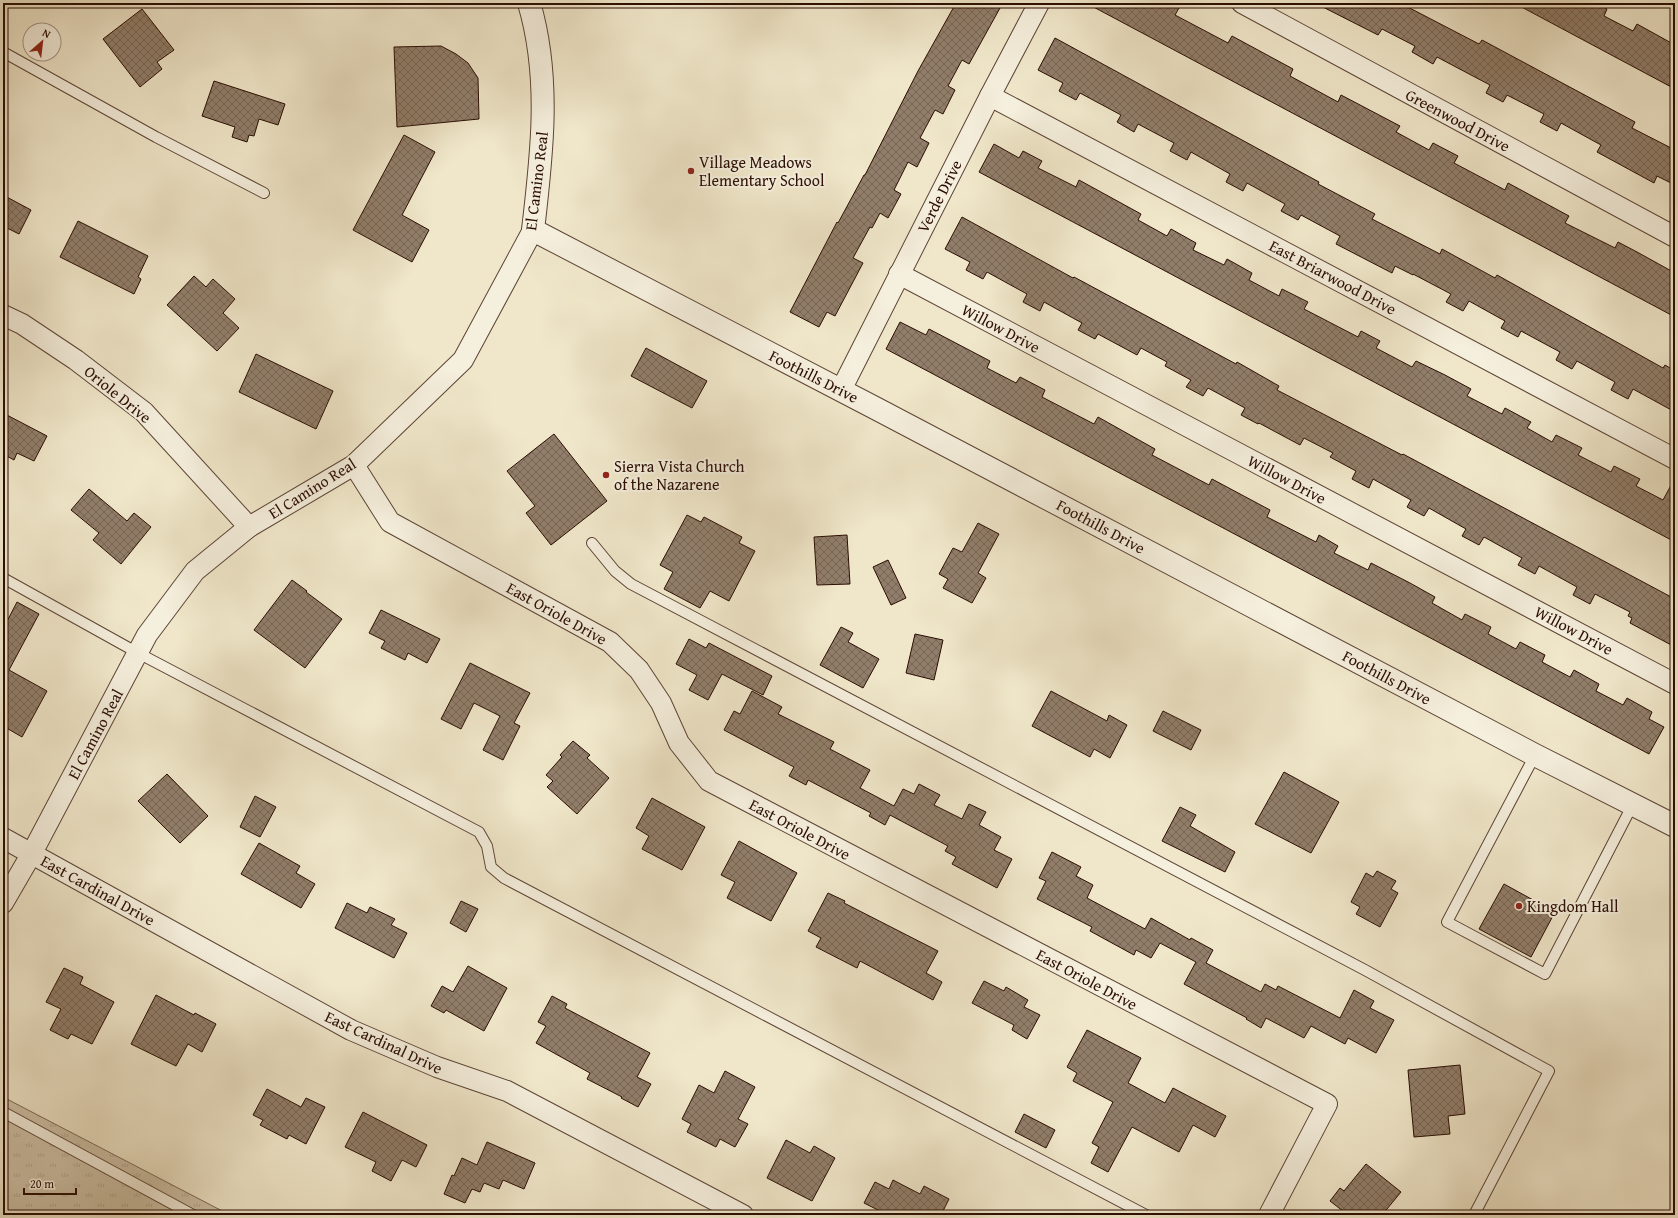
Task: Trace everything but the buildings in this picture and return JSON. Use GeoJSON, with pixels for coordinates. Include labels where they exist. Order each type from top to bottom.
{"type":"FeatureCollection","features":[{"type":"Feature","properties":{"kind":"street","name":"El Camino Real"},"geometry":{"type":"LineString","coordinates":[[3,903],[32,853],[147,635],[195,571],[249,527],[354,465],[463,360],[533,230],[541,161],[544,98],[537,28],[529,3]]}},
{"type":"Feature","properties":{"kind":"street","name":"Verde Drive"},"geometry":{"type":"LineString","coordinates":[[841,390],[990,96],[1039,3]]}},
{"type":"Feature","properties":{"kind":"street","name":"Greenwood Drive"},"geometry":{"type":"LineString","coordinates":[[1242,3],[1675,236]]}},
{"type":"Feature","properties":{"kind":"street","name":"East Briarwood Drive"},"geometry":{"type":"LineString","coordinates":[[990,96],[1675,459]]}},
{"type":"Feature","properties":{"kind":"street","name":"Foothills Drive"},"geometry":{"type":"LineString","coordinates":[[533,230],[841,390],[1535,755],[1633,804],[1673,820]]}},
{"type":"Feature","properties":{"kind":"street","name":"Willow Drive"},"geometry":{"type":"LineString","coordinates":[[900,274],[1675,684]]}},
{"type":"Feature","properties":{"kind":"street","name":"Oriole Drive"},"geometry":{"type":"LineString","coordinates":[[3,315],[22,324],[76,360],[144,412],[249,527]]}},
{"type":"Feature","properties":{"kind":"street","name":"East Oriole Drive"},"geometry":{"type":"LineString","coordinates":[[354,465],[390,522],[610,642],[640,670],[662,703],[679,743],[709,781],[1327,1104],[1269,1215]]}},
{"type":"Feature","properties":{"kind":"street","name":"East Cardinal Drive"},"geometry":{"type":"LineString","coordinates":[[3,838],[352,1030],[437,1067],[507,1091],[563,1119],[743,1215]]}},
{"type":"Feature","properties":{"kind":"lane"},"geometry":{"type":"LineString","coordinates":[[3,52],[156,137],[264,193]]}},
{"type":"Feature","properties":{"kind":"lane"},"geometry":{"type":"LineString","coordinates":[[592,543],[615,571],[631,584],[1344,958],[1549,1072],[1474,1215]]}},
{"type":"Feature","properties":{"kind":"lane"},"geometry":{"type":"LineString","coordinates":[[3,578],[138,653],[479,832],[487,846],[491,867],[504,878],[1146,1215]]}},
{"type":"Feature","properties":{"kind":"lane"},"geometry":{"type":"LineString","coordinates":[[1535,755],[1447,922],[1545,974],[1633,804]]}},
{"type":"Feature","properties":{"kind":"lane"},"geometry":{"type":"LineString","coordinates":[[3,1112],[193,1215]]}},
{"type":"Feature","properties":{"kind":"green space"},"geometry":{"type":"Polygon","coordinates":[[[3,1097],[230,1215],[3,1215],[3,1097]]]}},
{"type":"Feature","properties":{"kind":"place","name":"Village Meadows Elementary School"},"geometry":{"type":"Point","coordinates":[691,171]}},
{"type":"Feature","properties":{"kind":"place","name":"Sierra Vista Church of the Nazarene"},"geometry":{"type":"Point","coordinates":[606,475]}},
{"type":"Feature","properties":{"kind":"place","name":"Kingdom Hall"},"geometry":{"type":"Point","coordinates":[1519,906]}}]}
